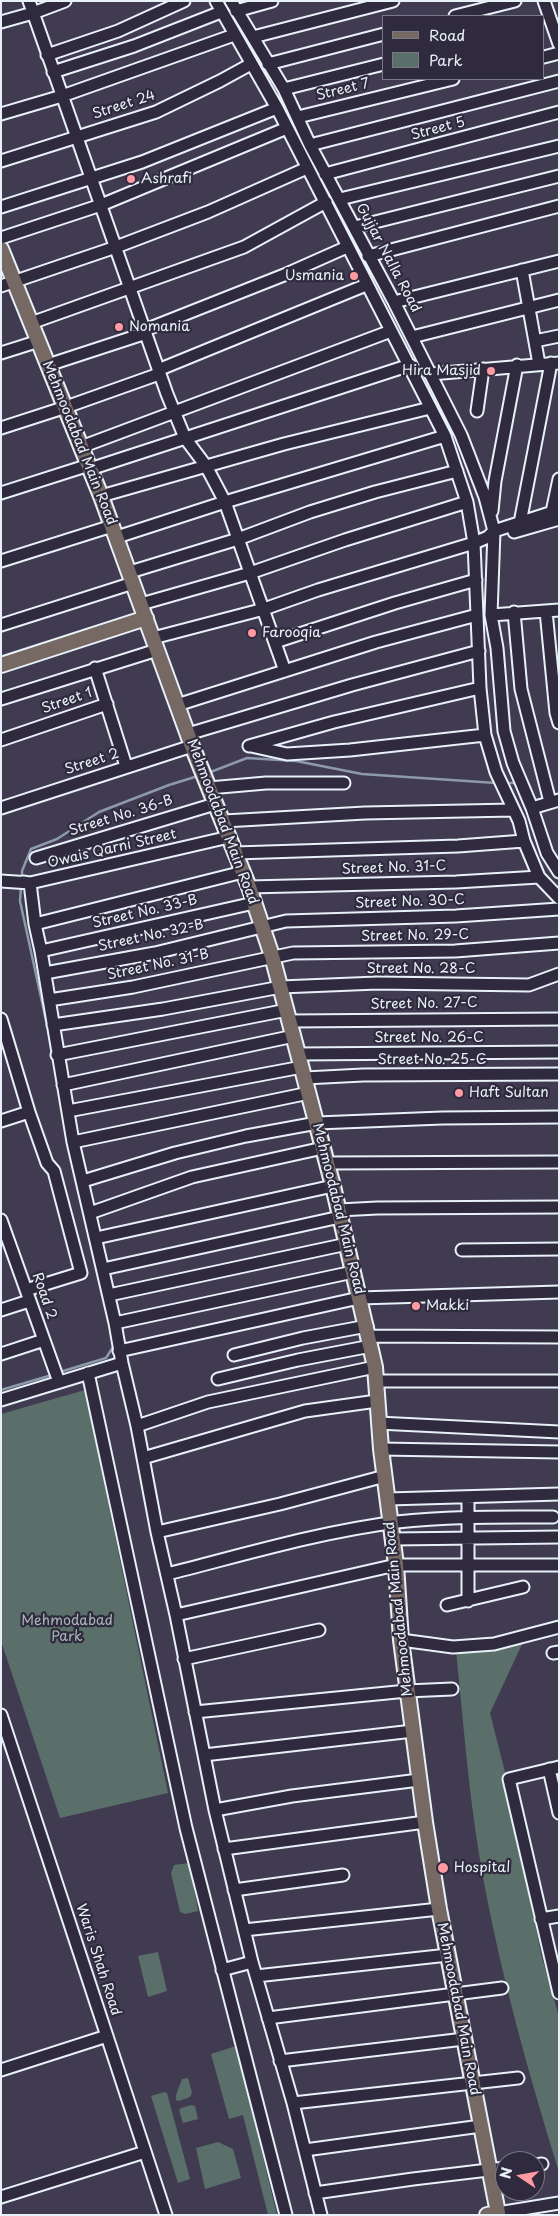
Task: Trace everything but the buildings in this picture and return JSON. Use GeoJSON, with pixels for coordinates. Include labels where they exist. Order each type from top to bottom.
{"type":"FeatureCollection","features":[{"type":"Feature","properties":{"kind":"main road","name":"Mehmoodabad Main Road"},"geometry":{"type":"LineString","coordinates":[[1,249],[8,284],[31,323],[66,407],[132,578],[208,786],[250,887],[281,987],[340,1213],[375,1367],[378,1423],[396,1565],[401,1640],[419,1780],[439,1909],[489,2170],[494,2214]]}},
{"type":"Feature","properties":{"kind":"main road"},"geometry":{"type":"LineString","coordinates":[[1,665],[146,618]]}},
{"type":"Feature","properties":{"kind":"street"},"geometry":{"type":"LineString","coordinates":[[29,1],[146,331],[158,372],[185,438],[206,466],[224,502],[285,671]]}},
{"type":"Feature","properties":{"kind":"street"},"geometry":{"type":"LineString","coordinates":[[1,22],[65,1]]}},
{"type":"Feature","properties":{"kind":"street"},"geometry":{"type":"LineString","coordinates":[[47,55],[118,31],[184,1]]}},
{"type":"Feature","properties":{"kind":"street"},"geometry":{"type":"LineString","coordinates":[[216,1],[277,108],[445,436],[467,502],[485,539],[491,615],[497,648],[504,731],[513,763],[532,808],[553,850],[559,872]]}},
{"type":"Feature","properties":{"kind":"street"},"geometry":{"type":"LineString","coordinates":[[233,6],[272,1]]}},
{"type":"Feature","properties":{"kind":"street"},"geometry":{"type":"LineString","coordinates":[[253,37],[393,1]]}},
{"type":"Feature","properties":{"kind":"street"},"geometry":{"type":"LineString","coordinates":[[460,15],[515,1]]}},
{"type":"Feature","properties":{"kind":"street"},"geometry":{"type":"LineString","coordinates":[[544,1],[559,44]]}},
{"type":"Feature","properties":{"kind":"street","name":"Gujjar Nalla Road"},"geometry":{"type":"LineString","coordinates":[[233,6],[284,89],[310,145],[355,227],[368,256],[394,302],[462,434],[492,518],[485,539]]}},
{"type":"Feature","properties":{"kind":"street"},"geometry":{"type":"LineString","coordinates":[[53,72],[134,46],[221,12]]}},
{"type":"Feature","properties":{"kind":"street"},"geometry":{"type":"LineString","coordinates":[[1,114],[62,96],[234,34]]}},
{"type":"Feature","properties":{"kind":"street"},"geometry":{"type":"LineString","coordinates":[[268,64],[382,35]]}},
{"type":"Feature","properties":{"kind":"street"},"geometry":{"type":"LineString","coordinates":[[545,57],[559,53]]}},
{"type":"Feature","properties":{"kind":"street","name":"Street 24"},"geometry":{"type":"LineString","coordinates":[[1,161],[156,112],[251,64]]}},
{"type":"Feature","properties":{"kind":"street"},"geometry":{"type":"LineString","coordinates":[[284,89],[382,64]]}},
{"type":"Feature","properties":{"kind":"street","name":"Street 7"},"geometry":{"type":"LineString","coordinates":[[298,117],[449,80]]}},
{"type":"Feature","properties":{"kind":"street"},"geometry":{"type":"LineString","coordinates":[[310,145],[559,81]]}},
{"type":"Feature","properties":{"kind":"street"},"geometry":{"type":"LineString","coordinates":[[1,207],[142,162],[277,108]]}},
{"type":"Feature","properties":{"kind":"street","name":"Street 5"},"geometry":{"type":"LineString","coordinates":[[325,174],[559,112]]}},
{"type":"Feature","properties":{"kind":"street"},"geometry":{"type":"LineString","coordinates":[[1,238],[101,205],[287,128]]}},
{"type":"Feature","properties":{"kind":"street"},"geometry":{"type":"LineString","coordinates":[[340,199],[559,146]]}},
{"type":"Feature","properties":{"kind":"street"},"geometry":{"type":"LineString","coordinates":[[8,284],[116,247],[208,212],[307,168]]}},
{"type":"Feature","properties":{"kind":"street"},"geometry":{"type":"LineString","coordinates":[[355,227],[559,176]]}},
{"type":"Feature","properties":{"kind":"street"},"geometry":{"type":"LineString","coordinates":[[31,323],[244,247],[326,202]]}},
{"type":"Feature","properties":{"kind":"street"},"geometry":{"type":"LineString","coordinates":[[368,256],[559,206]]}},
{"type":"Feature","properties":{"kind":"street"},"geometry":{"type":"LineString","coordinates":[[48,365],[146,331],[284,275],[347,247]]}},
{"type":"Feature","properties":{"kind":"street"},"geometry":{"type":"LineString","coordinates":[[394,302],[559,260]]}},
{"type":"Feature","properties":{"kind":"street"},"geometry":{"type":"LineString","coordinates":[[519,526],[550,363],[535,341],[522,270]]}},
{"type":"Feature","properties":{"kind":"street"},"geometry":{"type":"LineString","coordinates":[[1,428],[66,407],[158,372],[366,285]]}},
{"type":"Feature","properties":{"kind":"street"},"geometry":{"type":"LineString","coordinates":[[412,337],[559,300]]}},
{"type":"Feature","properties":{"kind":"street"},"geometry":{"type":"LineString","coordinates":[[81,447],[391,331]]}},
{"type":"Feature","properties":{"kind":"street"},"geometry":{"type":"LineString","coordinates":[[535,341],[559,336]]}},
{"type":"Feature","properties":{"kind":"street"},"geometry":{"type":"LineString","coordinates":[[1,353],[38,341]]}},
{"type":"Feature","properties":{"kind":"street"},"geometry":{"type":"LineString","coordinates":[[431,374],[550,363]]}},
{"type":"Feature","properties":{"kind":"street"},"geometry":{"type":"LineString","coordinates":[[1,493],[185,438],[410,365]]}},
{"type":"Feature","properties":{"kind":"street"},"geometry":{"type":"LineString","coordinates":[[492,518],[494,481],[517,365]]}},
{"type":"Feature","properties":{"kind":"street"},"geometry":{"type":"LineString","coordinates":[[477,411],[483,369]]}},
{"type":"Feature","properties":{"kind":"street"},"geometry":{"type":"LineString","coordinates":[[101,496],[206,466],[430,408]]}},
{"type":"Feature","properties":{"kind":"street"},"geometry":{"type":"LineString","coordinates":[[1,561],[224,502],[445,436]]}},
{"type":"Feature","properties":{"kind":"street"},"geometry":{"type":"LineString","coordinates":[[1,625],[310,512],[376,492],[457,471]]}},
{"type":"Feature","properties":{"kind":"street"},"geometry":{"type":"LineString","coordinates":[[1,699],[95,668],[155,644],[318,590],[485,539],[556,514],[559,479]]}},
{"type":"Feature","properties":{"kind":"street"},"geometry":{"type":"LineString","coordinates":[[140,604],[250,573],[346,540],[467,502]]}},
{"type":"Feature","properties":{"kind":"street"},"geometry":{"type":"LineString","coordinates":[[485,539],[476,580],[480,688],[485,734],[496,772],[519,821],[524,841],[539,877],[559,898]]}},
{"type":"Feature","properties":{"kind":"street"},"geometry":{"type":"LineString","coordinates":[[275,642],[394,603],[476,580]]}},
{"type":"Feature","properties":{"kind":"street"},"geometry":{"type":"LineString","coordinates":[[491,615],[559,610]]}},
{"type":"Feature","properties":{"kind":"street"},"geometry":{"type":"LineString","coordinates":[[546,611],[556,712],[559,723]]}},
{"type":"Feature","properties":{"kind":"street"},"geometry":{"type":"LineString","coordinates":[[514,612],[521,689],[555,801],[532,808]]}},
{"type":"Feature","properties":{"kind":"street"},"geometry":{"type":"LineString","coordinates":[[177,705],[376,642],[477,616]]}},
{"type":"Feature","properties":{"kind":"street","name":"Street 2"},"geometry":{"type":"LineString","coordinates":[[1,808],[192,744],[352,685],[479,651]]}},
{"type":"Feature","properties":{"kind":"street","name":"Street 1"},"geometry":{"type":"LineString","coordinates":[[1,740],[107,704],[95,668]]}},
{"type":"Feature","properties":{"kind":"street"},"geometry":{"type":"LineString","coordinates":[[480,688],[334,722],[249,746],[287,754],[350,750],[485,734]]}},
{"type":"Feature","properties":{"kind":"street"},"geometry":{"type":"LineString","coordinates":[[107,704],[126,766]]}},
{"type":"Feature","properties":{"kind":"street"},"geometry":{"type":"LineString","coordinates":[[208,786],[344,782]]}},
{"type":"Feature","properties":{"kind":"street","name":"Street No. 36-B"},"geometry":{"type":"LineString","coordinates":[[36,858],[215,804]]}},
{"type":"Feature","properties":{"kind":"street"},"geometry":{"type":"LineString","coordinates":[[224,821],[365,813],[513,810]]}},
{"type":"Feature","properties":{"kind":"street","name":"Owais Qarni Street"},"geometry":{"type":"LineString","coordinates":[[1,881],[27,882],[229,837]]}},
{"type":"Feature","properties":{"kind":"street"},"geometry":{"type":"LineString","coordinates":[[235,853],[458,846],[524,841]]}},
{"type":"Feature","properties":{"kind":"street"},"geometry":{"type":"LineString","coordinates":[[35,924],[243,872]]}},
{"type":"Feature","properties":{"kind":"street","name":"Street No. 31-C"},"geometry":{"type":"LineString","coordinates":[[250,887],[456,882],[539,877]]}},
{"type":"Feature","properties":{"kind":"street"},"geometry":{"type":"LineString","coordinates":[[27,882],[45,973],[74,1142],[137,1426],[157,1532],[176,1615],[215,1810],[252,1962],[293,2104],[321,2215]]}},
{"type":"Feature","properties":{"kind":"street","name":"Street No. 33-B"},"geometry":{"type":"LineString","coordinates":[[41,951],[254,903]]}},
{"type":"Feature","properties":{"kind":"street","name":"Street No. 30-C"},"geometry":{"type":"LineString","coordinates":[[263,926],[286,921],[456,916],[559,909]]}},
{"type":"Feature","properties":{"kind":"street","name":"Street No. 32-B"},"geometry":{"type":"LineString","coordinates":[[45,973],[155,953],[263,926]]}},
{"type":"Feature","properties":{"kind":"street","name":"Street No. 29-C"},"geometry":{"type":"LineString","coordinates":[[272,956],[293,953],[455,951],[559,943]]}},
{"type":"Feature","properties":{"kind":"street","name":"Street No. 31-B"},"geometry":{"type":"LineString","coordinates":[[49,1000],[133,987],[272,956]]}},
{"type":"Feature","properties":{"kind":"street","name":"Street No. 28-C"},"geometry":{"type":"LineString","coordinates":[[53,1025],[163,1009],[281,987],[377,983],[529,985],[559,974]]}},
{"type":"Feature","properties":{"kind":"street","name":"Street No. 27-C"},"geometry":{"type":"LineString","coordinates":[[58,1055],[288,1015],[559,1019]]}},
{"type":"Feature","properties":{"kind":"street"},"geometry":{"type":"LineString","coordinates":[[1,1019],[29,1112],[47,1163],[54,1171],[81,1272],[28,1295],[1,1310]]}},
{"type":"Feature","properties":{"kind":"street"},"geometry":{"type":"LineString","coordinates":[[63,1085],[294,1036]]}},
{"type":"Feature","properties":{"kind":"street","name":"Street No. 26-C"},"geometry":{"type":"LineString","coordinates":[[302,1066],[559,1052]]}},
{"type":"Feature","properties":{"kind":"street"},"geometry":{"type":"LineString","coordinates":[[68,1111],[302,1066]]}},
{"type":"Feature","properties":{"kind":"street","name":"Street No. 25-C"},"geometry":{"type":"LineString","coordinates":[[302,1066],[363,1075],[559,1074]]}},
{"type":"Feature","properties":{"kind":"street"},"geometry":{"type":"LineString","coordinates":[[74,1142],[309,1093]]}},
{"type":"Feature","properties":{"kind":"street"},"geometry":{"type":"LineString","coordinates":[[1,1121],[29,1112]]}},
{"type":"Feature","properties":{"kind":"street"},"geometry":{"type":"LineString","coordinates":[[83,1181],[175,1153],[246,1136],[317,1123],[442,1118],[559,1117]]}},
{"type":"Feature","properties":{"kind":"street"},"geometry":{"type":"LineString","coordinates":[[90,1213],[192,1177],[323,1148]]}},
{"type":"Feature","properties":{"kind":"street"},"geometry":{"type":"LineString","coordinates":[[327,1163],[559,1162]]}},
{"type":"Feature","properties":{"kind":"street"},"geometry":{"type":"LineString","coordinates":[[96,1238],[333,1186]]}},
{"type":"Feature","properties":{"kind":"street"},"geometry":{"type":"LineString","coordinates":[[103,1269],[340,1213],[377,1208],[559,1207]]}},
{"type":"Feature","properties":{"kind":"street","name":"Road 2"},"geometry":{"type":"LineString","coordinates":[[1,1220],[57,1379]]}},
{"type":"Feature","properties":{"kind":"street"},"geometry":{"type":"LineString","coordinates":[[109,1295],[347,1244]]}},
{"type":"Feature","properties":{"kind":"street"},"geometry":{"type":"LineString","coordinates":[[462,1250],[559,1250]]}},
{"type":"Feature","properties":{"kind":"street"},"geometry":{"type":"LineString","coordinates":[[115,1323],[353,1272]]}},
{"type":"Feature","properties":{"kind":"street"},"geometry":{"type":"LineString","coordinates":[[119,1350],[359,1298],[559,1292]]}},
{"type":"Feature","properties":{"kind":"street"},"geometry":{"type":"LineString","coordinates":[[218,1379],[298,1360],[369,1336]]}},
{"type":"Feature","properties":{"kind":"street"},"geometry":{"type":"LineString","coordinates":[[234,1355],[303,1338],[369,1336],[559,1337]]}},
{"type":"Feature","properties":{"kind":"street"},"geometry":{"type":"LineString","coordinates":[[1,1354],[45,1342]]}},
{"type":"Feature","properties":{"kind":"street"},"geometry":{"type":"LineString","coordinates":[[1,1400],[57,1379],[88,1373],[122,1363]]}},
{"type":"Feature","properties":{"kind":"street"},"geometry":{"type":"LineString","coordinates":[[137,1426],[208,1402],[375,1367]]}},
{"type":"Feature","properties":{"kind":"street"},"geometry":{"type":"LineString","coordinates":[[88,1373],[186,1828],[286,2215]]}},
{"type":"Feature","properties":{"kind":"street"},"geometry":{"type":"LineString","coordinates":[[376,1381],[559,1381]]}},
{"type":"Feature","properties":{"kind":"street"},"geometry":{"type":"LineString","coordinates":[[143,1458],[305,1412],[376,1401]]}},
{"type":"Feature","properties":{"kind":"street"},"geometry":{"type":"LineString","coordinates":[[378,1423],[559,1432]]}},
{"type":"Feature","properties":{"kind":"street"},"geometry":{"type":"LineString","coordinates":[[381,1449],[559,1452]]}},
{"type":"Feature","properties":{"kind":"street"},"geometry":{"type":"LineString","coordinates":[[157,1532],[280,1504],[384,1476]]}},
{"type":"Feature","properties":{"kind":"street"},"geometry":{"type":"LineString","coordinates":[[388,1499],[559,1494]]}},
{"type":"Feature","properties":{"kind":"street"},"geometry":{"type":"LineString","coordinates":[[468,1497],[468,1600]]}},
{"type":"Feature","properties":{"kind":"street"},"geometry":{"type":"LineString","coordinates":[[167,1574],[305,1539],[391,1523],[468,1518],[554,1517]]}},
{"type":"Feature","properties":{"kind":"street"},"geometry":{"type":"LineString","coordinates":[[393,1539],[559,1537]]}},
{"type":"Feature","properties":{"kind":"street"},"geometry":{"type":"LineString","coordinates":[[176,1615],[396,1565],[559,1564]]}},
{"type":"Feature","properties":{"kind":"street"},"geometry":{"type":"LineString","coordinates":[[447,1605],[524,1587]]}},
{"type":"Feature","properties":{"kind":"street"},"geometry":{"type":"LineString","coordinates":[[401,1640],[453,1647],[494,1644],[559,1627]]}},
{"type":"Feature","properties":{"kind":"street"},"geometry":{"type":"LineString","coordinates":[[184,1659],[318,1630]]}},
{"type":"Feature","properties":{"kind":"street"},"geometry":{"type":"LineString","coordinates":[[195,1712],[407,1691],[452,1689]]}},
{"type":"Feature","properties":{"kind":"street","name":"Waris Shah Road"},"geometry":{"type":"LineString","coordinates":[[1,1714],[6,1747],[107,2036],[166,2215]]}},
{"type":"Feature","properties":{"kind":"street"},"geometry":{"type":"LineString","coordinates":[[204,1755],[413,1731]]}},
{"type":"Feature","properties":{"kind":"street"},"geometry":{"type":"LineString","coordinates":[[559,1813],[554,1768],[509,1779],[559,1993]]}},
{"type":"Feature","properties":{"kind":"street"},"geometry":{"type":"LineString","coordinates":[[215,1810],[292,1796],[419,1780]]}},
{"type":"Feature","properties":{"kind":"street"},"geometry":{"type":"LineString","coordinates":[[224,1849],[425,1822]]}},
{"type":"Feature","properties":{"kind":"street"},"geometry":{"type":"LineString","coordinates":[[234,1890],[343,1875]]}},
{"type":"Feature","properties":{"kind":"street"},"geometry":{"type":"LineString","coordinates":[[244,1930],[439,1909]]}},
{"type":"Feature","properties":{"kind":"street"},"geometry":{"type":"LineString","coordinates":[[541,1919],[559,1916]]}},
{"type":"Feature","properties":{"kind":"street"},"geometry":{"type":"LineString","coordinates":[[256,1976],[448,1955]]}},
{"type":"Feature","properties":{"kind":"street"},"geometry":{"type":"LineString","coordinates":[[222,1970],[252,1962]]}},
{"type":"Feature","properties":{"kind":"street"},"geometry":{"type":"LineString","coordinates":[[268,2018],[502,1988]]}},
{"type":"Feature","properties":{"kind":"street"},"geometry":{"type":"LineString","coordinates":[[1,2070],[107,2036]]}},
{"type":"Feature","properties":{"kind":"street"},"geometry":{"type":"LineString","coordinates":[[280,2061],[464,2039]]}},
{"type":"Feature","properties":{"kind":"street"},"geometry":{"type":"LineString","coordinates":[[293,2104],[518,2078]]}},
{"type":"Feature","properties":{"kind":"street"},"geometry":{"type":"LineString","coordinates":[[305,2150],[481,2126]]}},
{"type":"Feature","properties":{"kind":"street"},"geometry":{"type":"LineString","coordinates":[[1,2197],[145,2152]]}},
{"type":"Feature","properties":{"kind":"street"},"geometry":{"type":"LineString","coordinates":[[315,2193],[495,2169]]}},
{"type":"Feature","properties":{"kind":"street"},"geometry":{"type":"LineString","coordinates":[[494,2214],[559,2203]]}},
{"type":"Feature","properties":{"kind":"green space","name":"Mehmodabad Park"},"geometry":{"type":"Polygon","coordinates":[[[85,1390],[168,1793],[60,1818],[1,1641],[1,1414],[85,1390]]]}},
{"type":"Feature","properties":{"kind":"green space"},"geometry":{"type":"Polygon","coordinates":[[[524,1640],[490,1713],[505,1772],[541,1954],[559,2017],[559,2172],[514,2015],[486,1894],[472,1803],[456,1651],[524,1640]]]}},
{"type":"Feature","properties":{"kind":"green space"},"geometry":{"type":"Polygon","coordinates":[[[189,1863],[198,1911],[185,1914],[180,1912],[171,1873],[174,1865],[189,1863]]]}},
{"type":"Feature","properties":{"kind":"green space"},"geometry":{"type":"Polygon","coordinates":[[[158,1952],[167,1991],[148,1997],[138,1956],[158,1952]]]}},
{"type":"Feature","properties":{"kind":"green space"},"geometry":{"type":"Polygon","coordinates":[[[236,2046],[277,2215],[268,2215],[243,2115],[229,2119],[211,2054],[236,2046]]]}},
{"type":"Feature","properties":{"kind":"green space"},"geometry":{"type":"Polygon","coordinates":[[[188,2078],[192,2093],[190,2097],[179,2101],[176,2100],[182,2079],[188,2078]]]}},
{"type":"Feature","properties":{"kind":"green space"},"geometry":{"type":"Polygon","coordinates":[[[164,2092],[167,2093],[190,2179],[178,2183],[151,2096],[164,2092]]]}},
{"type":"Feature","properties":{"kind":"green space"},"geometry":{"type":"Polygon","coordinates":[[[192,2105],[195,2106],[198,2119],[183,2123],[179,2110],[192,2105]]]}},
{"type":"Feature","properties":{"kind":"green space"},"geometry":{"type":"Polygon","coordinates":[[[218,2142],[233,2149],[241,2178],[205,2189],[196,2148],[218,2142]]]}},
{"type":"Feature","properties":{"kind":"waterway"},"geometry":{"type":"LineString","coordinates":[[208,773],[247,758],[296,761],[362,774],[496,783]]}},
{"type":"Feature","properties":{"kind":"waterway"},"geometry":{"type":"LineString","coordinates":[[22,879],[22,871],[31,849],[57,839],[99,812],[198,776]]}},
{"type":"Feature","properties":{"kind":"waterway"},"geometry":{"type":"LineString","coordinates":[[506,783],[514,783]]}},
{"type":"Feature","properties":{"kind":"waterway"},"geometry":{"type":"LineString","coordinates":[[21,887],[20,901],[52,1048]]}},
{"type":"Feature","properties":{"kind":"waterway"},"geometry":{"type":"LineString","coordinates":[[60,1372],[106,1358],[115,1344]]}},
{"type":"Feature","properties":{"kind":"waterway"},"geometry":{"type":"LineString","coordinates":[[1,1390],[52,1375]]}},
{"type":"Feature","properties":{"kind":"place","name":"Ashrafi"},"geometry":{"type":"Point","coordinates":[131,179]}},
{"type":"Feature","properties":{"kind":"place","name":"Usmania"},"geometry":{"type":"Point","coordinates":[354,276]}},
{"type":"Feature","properties":{"kind":"place","name":"Nomania"},"geometry":{"type":"Point","coordinates":[119,327]}},
{"type":"Feature","properties":{"kind":"place","name":"Hira Masjid"},"geometry":{"type":"Point","coordinates":[491,371]}},
{"type":"Feature","properties":{"kind":"place","name":"Farooqia"},"geometry":{"type":"Point","coordinates":[252,633]}},
{"type":"Feature","properties":{"kind":"place","name":"Haft Sultan"},"geometry":{"type":"Point","coordinates":[459,1093]}},
{"type":"Feature","properties":{"kind":"place","name":"Makki"},"geometry":{"type":"Point","coordinates":[416,1306]}},
{"type":"Feature","properties":{"kind":"place","name":"Hospital"},"geometry":{"type":"Point","coordinates":[443,1868]}}]}
